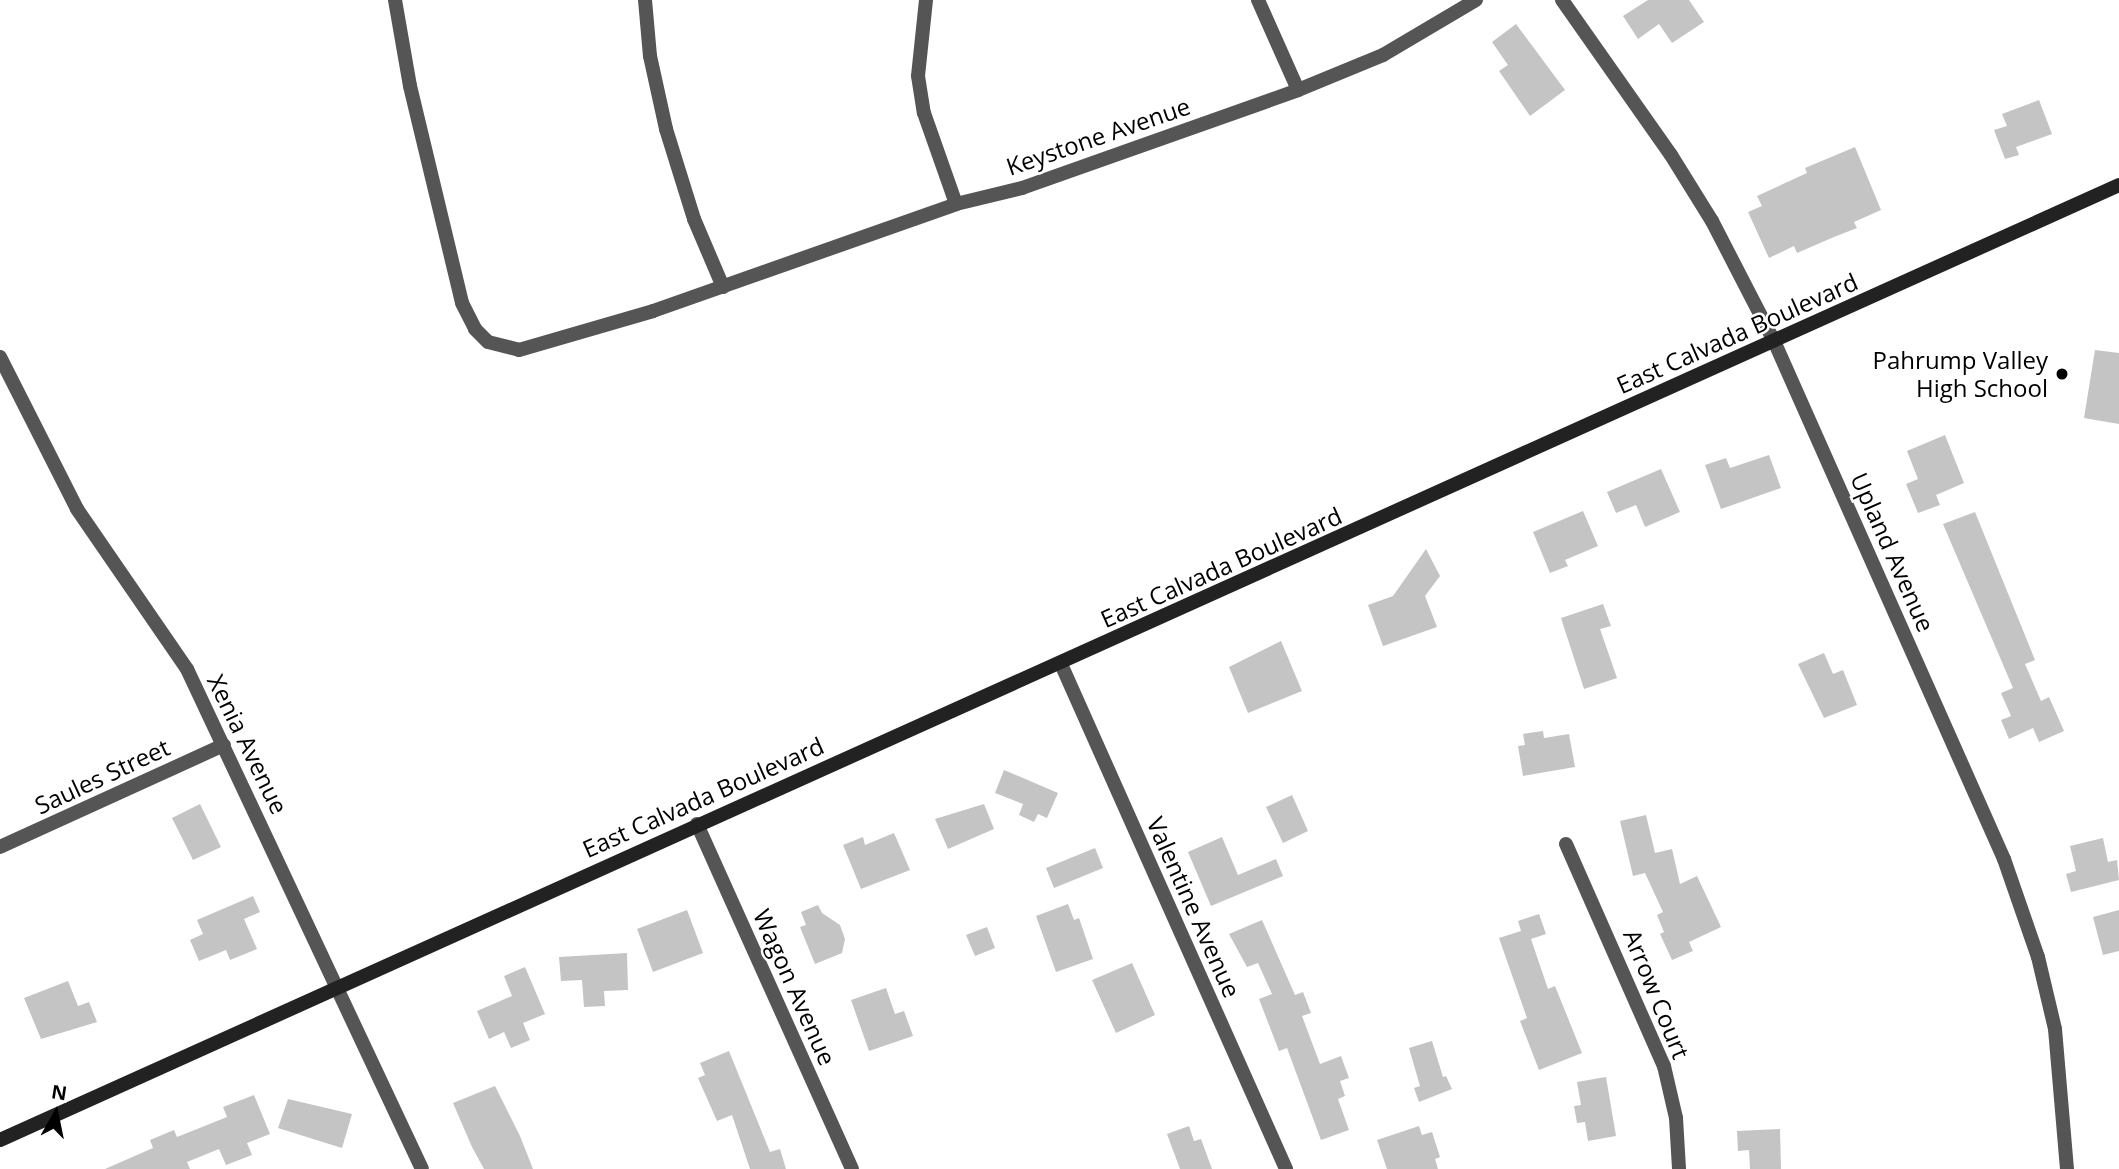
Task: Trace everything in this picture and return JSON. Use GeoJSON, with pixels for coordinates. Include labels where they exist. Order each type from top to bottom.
{"type":"FeatureCollection","features":[{"type":"Feature","properties":{"kind":"main road","name":"East Calvada Boulevard"},"geometry":{"type":"LineString","coordinates":[[0,1140],[2119,185]]}},
{"type":"Feature","properties":{"kind":"street","name":"Keystone Avenue"},"geometry":{"type":"LineString","coordinates":[[395,0],[442,231],[462,303],[488,342],[519,350],[723,287],[956,204],[1022,188],[1298,90],[1383,55],[1476,0]]}},
{"type":"Feature","properties":{"kind":"street"},"geometry":{"type":"LineString","coordinates":[[645,0],[650,56],[666,129],[694,219],[723,287]]}},
{"type":"Feature","properties":{"kind":"street"},"geometry":{"type":"LineString","coordinates":[[926,0],[918,76],[924,113],[956,204]]}},
{"type":"Feature","properties":{"kind":"street"},"geometry":{"type":"LineString","coordinates":[[1258,0],[1298,90]]}},
{"type":"Feature","properties":{"kind":"street","name":"Upland Avenue"},"geometry":{"type":"LineString","coordinates":[[1562,0],[1671,155],[1774,341],[2004,859],[2025,920],[2055,1029],[2067,1169]]}},
{"type":"Feature","properties":{"kind":"street","name":"Xenia Avenue"},"geometry":{"type":"LineString","coordinates":[[0,357],[77,509],[187,669],[340,988],[422,1169]]}},
{"type":"Feature","properties":{"kind":"street","name":"Valentine Avenue"},"geometry":{"type":"LineString","coordinates":[[1061,664],[1286,1169]]}},
{"type":"Feature","properties":{"kind":"street","name":"Saules Street"},"geometry":{"type":"LineString","coordinates":[[0,847],[224,746]]}},
{"type":"Feature","properties":{"kind":"street","name":"Wagon Avenue"},"geometry":{"type":"LineString","coordinates":[[697,824],[852,1169]]}},
{"type":"Feature","properties":{"kind":"street","name":"Arrow Court"},"geometry":{"type":"LineString","coordinates":[[1566,844],[1664,1066],[1676,1118],[1679,1169]]}},
{"type":"Feature","properties":{"kind":"building"},"geometry":{"type":"Polygon","coordinates":[[[1648,0],[1689,0],[1704,22],[1672,43],[1659,24],[1638,39],[1623,16],[1648,0]]]}},
{"type":"Feature","properties":{"kind":"building"},"geometry":{"type":"Polygon","coordinates":[[[1516,24],[1565,90],[1530,116],[1499,71],[1508,65],[1492,42],[1516,24]]]}},
{"type":"Feature","properties":{"kind":"building"},"geometry":{"type":"Polygon","coordinates":[[[2039,100],[2052,134],[2016,147],[2019,155],[2005,159],[1994,130],[2007,126],[2002,114],[2039,100]]]}},
{"type":"Feature","properties":{"kind":"building"},"geometry":{"type":"Polygon","coordinates":[[[1855,147],[1881,210],[1854,222],[1857,228],[1797,253],[1794,246],[1769,258],[1748,212],[1762,206],[1757,196],[1807,173],[1805,168],[1855,147]]]}},
{"type":"Feature","properties":{"kind":"building"},"geometry":{"type":"Polygon","coordinates":[[[2095,350],[2119,353],[2119,424],[2084,418],[2095,350]]]}},
{"type":"Feature","properties":{"kind":"building"},"geometry":{"type":"Polygon","coordinates":[[[1945,435],[1964,483],[1936,495],[1940,505],[1918,513],[1906,484],[1918,479],[1907,451],[1945,435]]]}},
{"type":"Feature","properties":{"kind":"building"},"geometry":{"type":"Polygon","coordinates":[[[1769,455],[1781,488],[1721,509],[1705,465],[1726,458],[1730,468],[1769,455]]]}},
{"type":"Feature","properties":{"kind":"building"},"geometry":{"type":"Polygon","coordinates":[[[1661,469],[1680,512],[1645,527],[1636,505],[1616,513],[1607,492],[1661,469]]]}},
{"type":"Feature","properties":{"kind":"building"},"geometry":{"type":"Polygon","coordinates":[[[1583,511],[1598,546],[1565,560],[1568,566],[1550,573],[1533,532],[1583,511]]]}},
{"type":"Feature","properties":{"kind":"building"},"geometry":{"type":"Polygon","coordinates":[[[1975,512],[2035,660],[2025,664],[2041,701],[2049,697],[2064,731],[2039,742],[2033,728],[2009,739],[2001,720],[2011,716],[2001,693],[2013,688],[1943,524],[1975,512]]]}},
{"type":"Feature","properties":{"kind":"building"},"geometry":{"type":"Polygon","coordinates":[[[1426,549],[1440,576],[1425,596],[1437,627],[1383,646],[1368,605],[1393,596],[1426,549]]]}},
{"type":"Feature","properties":{"kind":"building"},"geometry":{"type":"Polygon","coordinates":[[[1603,604],[1611,626],[1600,629],[1617,678],[1584,689],[1561,618],[1603,604]]]}},
{"type":"Feature","properties":{"kind":"building"},"geometry":{"type":"Polygon","coordinates":[[[1281,641],[1302,691],[1248,713],[1229,667],[1281,641]]]}},
{"type":"Feature","properties":{"kind":"building"},"geometry":{"type":"Polygon","coordinates":[[[1824,653],[1833,674],[1843,670],[1857,705],[1824,718],[1798,664],[1824,653]]]}},
{"type":"Feature","properties":{"kind":"building"},"geometry":{"type":"Polygon","coordinates":[[[1543,731],[1544,738],[1569,734],[1575,767],[1523,776],[1518,746],[1525,745],[1523,734],[1543,731]]]}},
{"type":"Feature","properties":{"kind":"building"},"geometry":{"type":"Polygon","coordinates":[[[1004,770],[1058,793],[1047,818],[1038,814],[1034,822],[1019,815],[1023,804],[995,793],[1004,770]]]}},
{"type":"Feature","properties":{"kind":"building"},"geometry":{"type":"Polygon","coordinates":[[[1292,795],[1308,831],[1283,843],[1266,807],[1292,795]]]}},
{"type":"Feature","properties":{"kind":"building"},"geometry":{"type":"Polygon","coordinates":[[[200,804],[221,847],[193,860],[172,818],[200,804]]]}},
{"type":"Feature","properties":{"kind":"building"},"geometry":{"type":"Polygon","coordinates":[[[984,804],[994,829],[948,849],[935,819],[984,804]]]}},
{"type":"Feature","properties":{"kind":"building"},"geometry":{"type":"Polygon","coordinates":[[[1646,815],[1655,853],[1672,849],[1680,884],[1697,876],[1721,927],[1689,942],[1693,951],[1672,960],[1660,934],[1664,932],[1657,915],[1663,912],[1645,873],[1633,876],[1620,821],[1646,815]]]}},
{"type":"Feature","properties":{"kind":"building"},"geometry":{"type":"Polygon","coordinates":[[[894,833],[910,870],[861,889],[843,845],[863,837],[865,845],[894,833]]]}},
{"type":"Feature","properties":{"kind":"building"},"geometry":{"type":"Polygon","coordinates":[[[1222,837],[1238,875],[1276,859],[1283,876],[1211,906],[1188,852],[1222,837]]]}},
{"type":"Feature","properties":{"kind":"building"},"geometry":{"type":"Polygon","coordinates":[[[2103,838],[2108,862],[2117,860],[2119,880],[2071,892],[2066,874],[2076,871],[2070,846],[2103,838]]]}},
{"type":"Feature","properties":{"kind":"building"},"geometry":{"type":"Polygon","coordinates":[[[1095,848],[1103,868],[1054,888],[1046,868],[1095,848]]]}},
{"type":"Feature","properties":{"kind":"building"},"geometry":{"type":"Polygon","coordinates":[[[253,896],[260,912],[244,919],[257,949],[230,960],[226,950],[199,961],[190,940],[203,934],[197,920],[253,896]]]}},
{"type":"Feature","properties":{"kind":"building"},"geometry":{"type":"Polygon","coordinates":[[[1068,904],[1074,920],[1079,918],[1093,959],[1056,972],[1036,916],[1068,904]]]}},
{"type":"Feature","properties":{"kind":"building"},"geometry":{"type":"Polygon","coordinates":[[[818,905],[822,913],[840,925],[845,939],[842,953],[815,964],[800,927],[806,925],[801,912],[818,905]]]}},
{"type":"Feature","properties":{"kind":"building"},"geometry":{"type":"Polygon","coordinates":[[[687,910],[703,953],[653,972],[637,929],[687,910]]]}},
{"type":"Feature","properties":{"kind":"building"},"geometry":{"type":"Polygon","coordinates":[[[2119,910],[2119,951],[2103,955],[2093,917],[2119,910]]]}},
{"type":"Feature","properties":{"kind":"building"},"geometry":{"type":"Polygon","coordinates":[[[1539,914],[1546,934],[1531,939],[1548,989],[1555,986],[1582,1053],[1539,1070],[1520,1021],[1527,1018],[1499,938],[1521,931],[1518,921],[1539,914]]]}},
{"type":"Feature","properties":{"kind":"building"},"geometry":{"type":"Polygon","coordinates":[[[1262,920],[1295,995],[1303,992],[1311,1013],[1302,1016],[1320,1064],[1341,1056],[1349,1078],[1340,1081],[1345,1096],[1338,1099],[1349,1130],[1321,1140],[1287,1048],[1279,1051],[1259,999],[1272,994],[1258,963],[1247,967],[1229,934],[1262,920]]]}},
{"type":"Feature","properties":{"kind":"building"},"geometry":{"type":"Polygon","coordinates":[[[987,927],[995,948],[975,956],[966,935],[987,927]]]}},
{"type":"Feature","properties":{"kind":"building"},"geometry":{"type":"Polygon","coordinates":[[[627,953],[628,990],[604,991],[605,1006],[584,1007],[582,980],[561,981],[559,957],[627,953]]]}},
{"type":"Feature","properties":{"kind":"building"},"geometry":{"type":"Polygon","coordinates":[[[1132,963],[1155,1015],[1116,1033],[1092,980],[1132,963]]]}},
{"type":"Feature","properties":{"kind":"building"},"geometry":{"type":"Polygon","coordinates":[[[525,967],[545,1014],[523,1023],[530,1040],[511,1048],[504,1032],[489,1039],[477,1011],[512,996],[504,976],[525,967]]]}},
{"type":"Feature","properties":{"kind":"building"},"geometry":{"type":"Polygon","coordinates":[[[68,981],[78,1006],[89,1002],[97,1022],[41,1039],[24,998],[68,981]]]}},
{"type":"Feature","properties":{"kind":"building"},"geometry":{"type":"Polygon","coordinates":[[[886,988],[895,1014],[904,1011],[913,1036],[869,1051],[851,1000],[886,988]]]}},
{"type":"Feature","properties":{"kind":"building"},"geometry":{"type":"Polygon","coordinates":[[[1432,1041],[1443,1077],[1446,1076],[1452,1089],[1419,1102],[1414,1088],[1420,1086],[1409,1048],[1432,1041]]]}},
{"type":"Feature","properties":{"kind":"building"},"geometry":{"type":"Polygon","coordinates":[[[729,1051],[770,1152],[780,1149],[786,1169],[750,1169],[732,1115],[717,1121],[698,1078],[705,1075],[700,1063],[729,1051]]]}},
{"type":"Feature","properties":{"kind":"building"},"geometry":{"type":"Polygon","coordinates":[[[1606,1077],[1616,1136],[1588,1141],[1585,1122],[1577,1123],[1574,1106],[1581,1105],[1577,1082],[1606,1077]]]}},
{"type":"Feature","properties":{"kind":"building"},"geometry":{"type":"Polygon","coordinates":[[[495,1086],[533,1169],[484,1169],[472,1147],[453,1103],[495,1086]]]}},
{"type":"Feature","properties":{"kind":"building"},"geometry":{"type":"Polygon","coordinates":[[[254,1095],[270,1134],[247,1143],[252,1155],[226,1165],[219,1149],[187,1162],[190,1169],[105,1169],[153,1148],[150,1140],[174,1130],[177,1137],[227,1117],[223,1107],[254,1095]]]}},
{"type":"Feature","properties":{"kind":"building"},"geometry":{"type":"Polygon","coordinates":[[[288,1099],[352,1114],[342,1148],[278,1128],[288,1099]]]}},
{"type":"Feature","properties":{"kind":"building"},"geometry":{"type":"Polygon","coordinates":[[[1189,1126],[1194,1141],[1201,1139],[1212,1169],[1180,1169],[1167,1134],[1189,1126]]]}},
{"type":"Feature","properties":{"kind":"building"},"geometry":{"type":"Polygon","coordinates":[[[1419,1126],[1422,1135],[1432,1132],[1440,1157],[1435,1159],[1438,1169],[1387,1169],[1377,1140],[1419,1126]]]}},
{"type":"Feature","properties":{"kind":"building"},"geometry":{"type":"Polygon","coordinates":[[[1780,1129],[1781,1169],[1750,1169],[1749,1150],[1738,1151],[1737,1131],[1780,1129]]]}},
{"type":"Feature","properties":{"kind":"place","name":"Pahrump Valley High School"},"geometry":{"type":"Point","coordinates":[2062,374]}}]}
